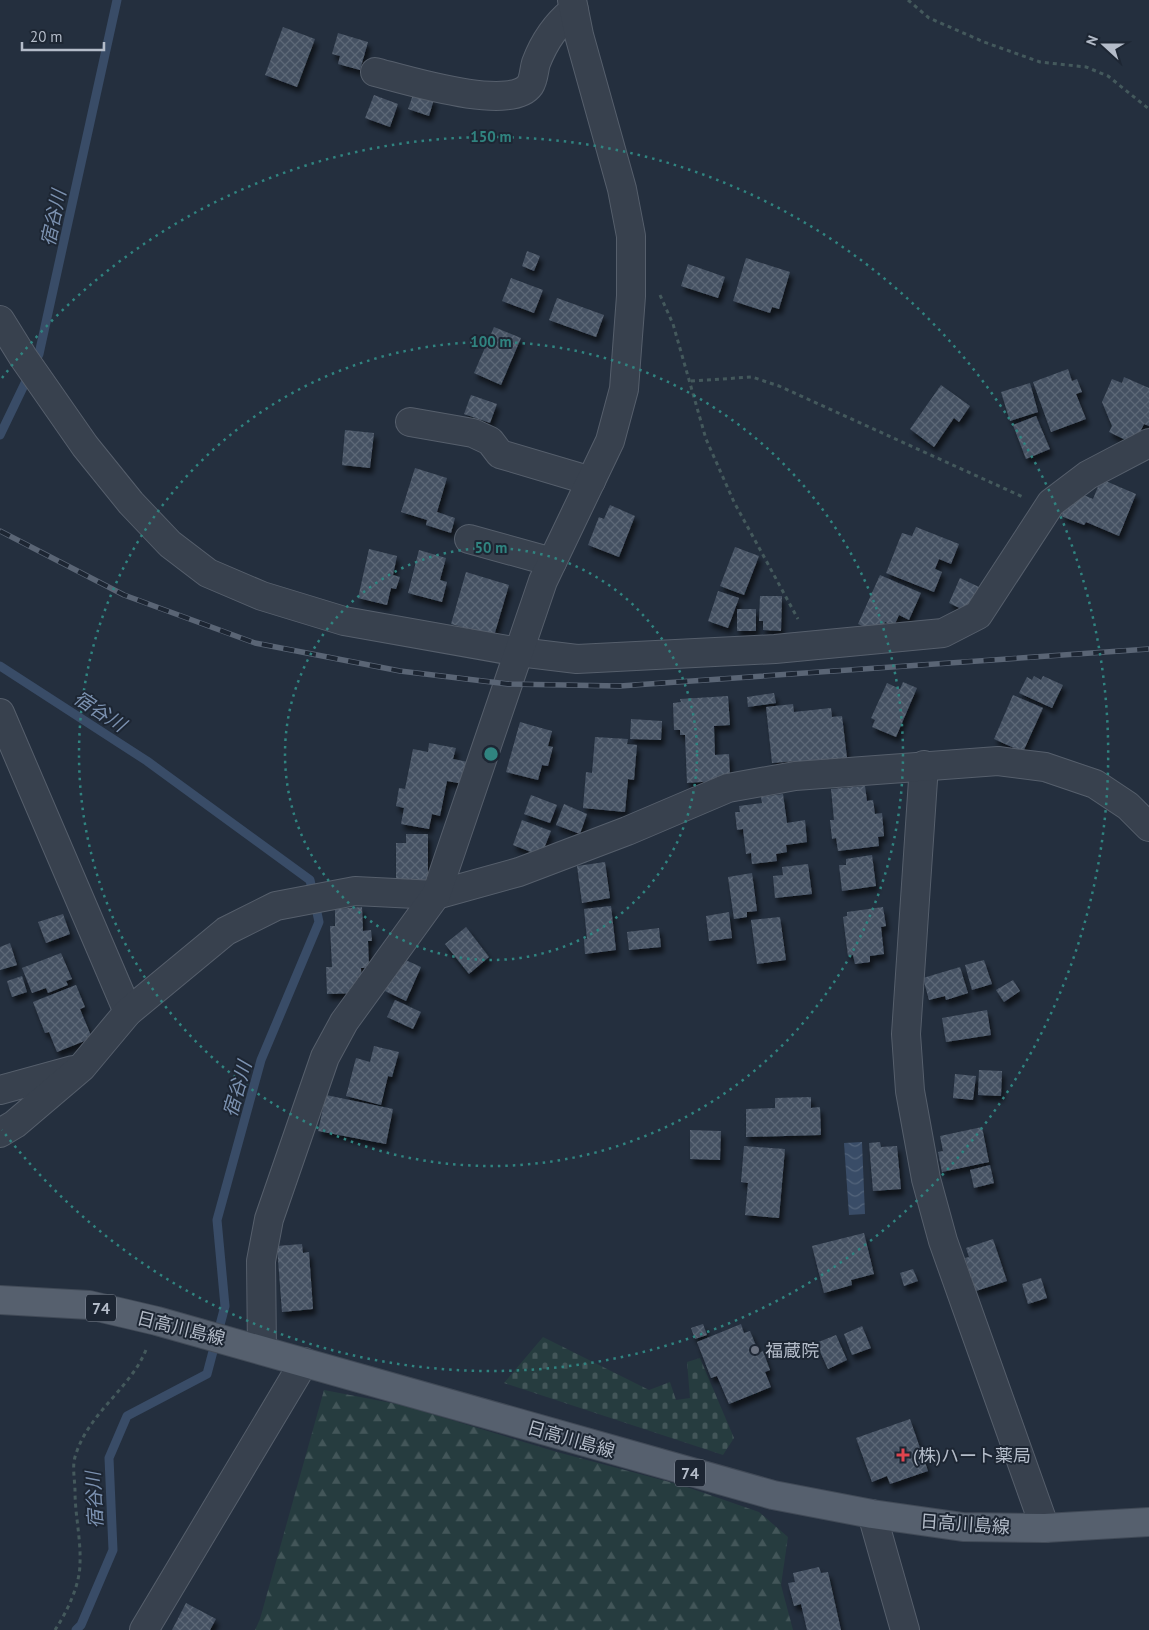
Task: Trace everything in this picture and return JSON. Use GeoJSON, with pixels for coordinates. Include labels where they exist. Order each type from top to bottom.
{"type":"FeatureCollection","features":[{"type":"Feature","properties":{"kind":"main road","name":"日高川島線"},"geometry":{"type":"LineString","coordinates":[[0,1300],[89,1305],[157,1321],[253,1346],[673,1468],[773,1495],[872,1514],[963,1527],[1045,1528],[1149,1522]]}},
{"type":"Feature","properties":{"kind":"street"},"geometry":{"type":"LineString","coordinates":[[375,72],[442,89],[505,97],[517,94],[530,85],[536,62],[550,35],[573,5]]}},
{"type":"Feature","properties":{"kind":"street"},"geometry":{"type":"LineString","coordinates":[[253,1346],[261,1260],[269,1218],[325,1057],[344,1022],[436,894],[552,562],[610,441],[624,389],[631,296],[630,236],[611,145],[579,35],[573,5]]}},
{"type":"Feature","properties":{"kind":"street"},"geometry":{"type":"LineString","coordinates":[[0,320],[23,357],[85,446],[130,503],[170,544],[208,573],[262,596],[344,621],[519,652],[578,659],[812,646],[944,633],[978,615],[1051,503],[1088,475],[1149,443]]}},
{"type":"Feature","properties":{"kind":"street"},"geometry":{"type":"LineString","coordinates":[[410,422],[473,433],[490,441],[500,454],[591,481]]}},
{"type":"Feature","properties":{"kind":"street"},"geometry":{"type":"LineString","coordinates":[[469,539],[552,562]]}},
{"type":"Feature","properties":{"kind":"street"},"geometry":{"type":"LineString","coordinates":[[0,713],[128,1012]]}},
{"type":"Feature","properties":{"kind":"street"},"geometry":{"type":"LineString","coordinates":[[0,1132],[15,1124],[82,1067],[128,1012],[226,931],[276,906],[355,891],[436,894],[519,872],[627,831],[728,788],[794,776],[998,761],[1045,767],[1095,784],[1128,806],[1149,827]]}},
{"type":"Feature","properties":{"kind":"street"},"geometry":{"type":"LineString","coordinates":[[924,765],[906,1034],[910,1091],[926,1178],[943,1241],[1045,1528]]}},
{"type":"Feature","properties":{"kind":"street"},"geometry":{"type":"LineString","coordinates":[[0,1090],[82,1067]]}},
{"type":"Feature","properties":{"kind":"street"},"geometry":{"type":"LineString","coordinates":[[144,1630],[304,1362]]}},
{"type":"Feature","properties":{"kind":"street"},"geometry":{"type":"LineString","coordinates":[[872,1514],[905,1630]]}},
{"type":"Feature","properties":{"kind":"path"},"geometry":{"type":"LineString","coordinates":[[908,0],[929,18],[984,42],[1040,62],[1086,67],[1108,76],[1149,108]]}},
{"type":"Feature","properties":{"kind":"path"},"geometry":{"type":"LineString","coordinates":[[656,288],[673,324],[691,381],[706,439],[734,502],[812,646]]}},
{"type":"Feature","properties":{"kind":"path"},"geometry":{"type":"LineString","coordinates":[[691,381],[752,376],[779,386],[1021,496],[1044,512]]}},
{"type":"Feature","properties":{"kind":"path"},"geometry":{"type":"LineString","coordinates":[[55,1630],[69,1609],[80,1565],[75,1505],[74,1458],[105,1404],[143,1359],[157,1321]]}},
{"type":"Feature","properties":{"kind":"green space"},"geometry":{"type":"Polygon","coordinates":[[[543,1337],[649,1390],[670,1382],[676,1400],[690,1398],[687,1362],[700,1358],[734,1438],[723,1455],[504,1383],[543,1337]]]}},
{"type":"Feature","properties":{"kind":"green space"},"geometry":{"type":"Polygon","coordinates":[[[324,1390],[402,1405],[557,1452],[681,1485],[759,1512],[788,1537],[781,1585],[793,1630],[255,1630],[260,1619],[324,1390]]]}},
{"type":"Feature","properties":{"kind":"water"},"geometry":{"type":"Polygon","coordinates":[[[862,1142],[865,1214],[849,1215],[844,1143],[862,1142]]]}},
{"type":"Feature","properties":{"kind":"building"},"geometry":{"type":"Polygon","coordinates":[[[283,27],[315,39],[297,87],[265,75],[283,27]]]}},
{"type":"Feature","properties":{"kind":"building"},"geometry":{"type":"Polygon","coordinates":[[[338,33],[368,42],[360,70],[338,64],[340,56],[332,54],[338,33]]]}},
{"type":"Feature","properties":{"kind":"building"},"geometry":{"type":"Polygon","coordinates":[[[414,92],[434,99],[429,116],[408,109],[414,92]]]}},
{"type":"Feature","properties":{"kind":"building"},"geometry":{"type":"Polygon","coordinates":[[[374,95],[398,104],[390,127],[365,118],[374,95]]]}},
{"type":"Feature","properties":{"kind":"building"},"geometry":{"type":"Polygon","coordinates":[[[527,251],[540,256],[534,271],[522,266],[527,251]]]}},
{"type":"Feature","properties":{"kind":"building"},"geometry":{"type":"Polygon","coordinates":[[[746,258],[790,272],[779,309],[772,307],[770,313],[733,301],[746,258]]]}},
{"type":"Feature","properties":{"kind":"building"},"geometry":{"type":"Polygon","coordinates":[[[688,264],[725,277],[718,298],[681,286],[688,264]]]}},
{"type":"Feature","properties":{"kind":"building"},"geometry":{"type":"Polygon","coordinates":[[[511,278],[543,290],[534,313],[502,301],[511,278]]]}},
{"type":"Feature","properties":{"kind":"building"},"geometry":{"type":"Polygon","coordinates":[[[557,298],[604,315],[596,337],[549,320],[557,298]]]}},
{"type":"Feature","properties":{"kind":"building"},"geometry":{"type":"Polygon","coordinates":[[[494,327],[521,338],[501,385],[474,373],[494,327]]]}},
{"type":"Feature","properties":{"kind":"building"},"geometry":{"type":"Polygon","coordinates":[[[1068,369],[1072,381],[1077,379],[1082,392],[1076,394],[1086,419],[1051,432],[1033,382],[1068,369]]]}},
{"type":"Feature","properties":{"kind":"building"},"geometry":{"type":"Polygon","coordinates":[[[1124,377],[1149,388],[1149,426],[1144,424],[1134,444],[1109,432],[1112,426],[1102,402],[1112,379],[1122,383],[1124,377]]]}},
{"type":"Feature","properties":{"kind":"building"},"geometry":{"type":"Polygon","coordinates":[[[1030,383],[1038,412],[1010,421],[1001,392],[1030,383]]]}},
{"type":"Feature","properties":{"kind":"building"},"geometry":{"type":"Polygon","coordinates":[[[941,385],[970,406],[959,422],[954,418],[934,447],[910,429],[941,385]]]}},
{"type":"Feature","properties":{"kind":"building"},"geometry":{"type":"Polygon","coordinates":[[[471,395],[497,404],[490,423],[464,414],[471,395]]]}},
{"type":"Feature","properties":{"kind":"building"},"geometry":{"type":"Polygon","coordinates":[[[1036,416],[1050,449],[1026,459],[1013,425],[1036,416]]]}},
{"type":"Feature","properties":{"kind":"building"},"geometry":{"type":"Polygon","coordinates":[[[345,430],[374,433],[370,468],[342,465],[345,430]]]}},
{"type":"Feature","properties":{"kind":"building"},"geometry":{"type":"Polygon","coordinates":[[[415,468],[447,478],[437,512],[455,518],[451,533],[426,525],[427,520],[401,512],[415,468]]]}},
{"type":"Feature","properties":{"kind":"building"},"geometry":{"type":"Polygon","coordinates":[[[1101,479],[1136,494],[1119,536],[1086,522],[1084,525],[1061,516],[1072,490],[1093,499],[1101,479]]]}},
{"type":"Feature","properties":{"kind":"building"},"geometry":{"type":"Polygon","coordinates":[[[610,505],[635,516],[619,557],[588,545],[599,517],[604,519],[610,505]]]}},
{"type":"Feature","properties":{"kind":"building"},"geometry":{"type":"Polygon","coordinates":[[[916,527],[959,544],[951,564],[939,559],[935,569],[942,572],[934,592],[886,573],[902,533],[912,536],[916,527]]]}},
{"type":"Feature","properties":{"kind":"building"},"geometry":{"type":"Polygon","coordinates":[[[735,547],[759,556],[744,595],[720,586],[735,547]]]}},
{"type":"Feature","properties":{"kind":"building"},"geometry":{"type":"Polygon","coordinates":[[[369,549],[397,556],[393,575],[400,577],[396,589],[391,588],[387,605],[358,598],[369,549]]]}},
{"type":"Feature","properties":{"kind":"building"},"geometry":{"type":"Polygon","coordinates":[[[419,550],[446,558],[440,580],[447,582],[442,602],[408,593],[419,550]]]}},
{"type":"Feature","properties":{"kind":"building"},"geometry":{"type":"Polygon","coordinates":[[[466,572],[509,585],[494,636],[451,624],[466,572]]]}},
{"type":"Feature","properties":{"kind":"building"},"geometry":{"type":"Polygon","coordinates":[[[880,575],[921,593],[909,620],[899,615],[894,626],[885,622],[880,634],[858,624],[880,575]]]}},
{"type":"Feature","properties":{"kind":"building"},"geometry":{"type":"Polygon","coordinates":[[[960,578],[979,587],[968,612],[949,603],[960,578]]]}},
{"type":"Feature","properties":{"kind":"building"},"geometry":{"type":"Polygon","coordinates":[[[718,591],[739,598],[728,628],[708,621],[718,591]]]}},
{"type":"Feature","properties":{"kind":"building"},"geometry":{"type":"Polygon","coordinates":[[[760,596],[782,596],[781,631],[763,630],[763,621],[759,621],[760,596]]]}},
{"type":"Feature","properties":{"kind":"building"},"geometry":{"type":"Polygon","coordinates":[[[737,609],[756,609],[756,631],[737,631],[737,609]]]}},
{"type":"Feature","properties":{"kind":"building"},"geometry":{"type":"Polygon","coordinates":[[[1034,676],[1041,680],[1043,676],[1063,685],[1052,708],[1019,693],[1027,677],[1032,680],[1034,676]]]}},
{"type":"Feature","properties":{"kind":"building"},"geometry":{"type":"Polygon","coordinates":[[[903,682],[917,688],[896,737],[872,727],[875,720],[871,718],[887,683],[900,689],[903,682]]]}},
{"type":"Feature","properties":{"kind":"building"},"geometry":{"type":"Polygon","coordinates":[[[774,693],[776,703],[748,707],[747,697],[774,693]]]}},
{"type":"Feature","properties":{"kind":"building"},"geometry":{"type":"Polygon","coordinates":[[[1013,695],[1043,708],[1023,752],[994,739],[1013,695]]]}},
{"type":"Feature","properties":{"kind":"building"},"geometry":{"type":"Polygon","coordinates":[[[728,696],[730,725],[714,726],[715,755],[729,754],[730,776],[715,777],[716,781],[687,783],[685,735],[680,735],[680,730],[674,730],[673,703],[681,702],[680,699],[728,696]]]}},
{"type":"Feature","properties":{"kind":"building"},"geometry":{"type":"Polygon","coordinates":[[[793,704],[794,712],[831,708],[832,717],[842,716],[848,766],[798,772],[797,761],[772,763],[766,707],[793,704]]]}},
{"type":"Feature","properties":{"kind":"building"},"geometry":{"type":"Polygon","coordinates":[[[631,719],[662,721],[661,740],[630,739],[631,719]]]}},
{"type":"Feature","properties":{"kind":"building"},"geometry":{"type":"Polygon","coordinates":[[[520,722],[552,731],[548,746],[553,747],[548,766],[542,765],[538,780],[506,772],[520,722]]]}},
{"type":"Feature","properties":{"kind":"building"},"geometry":{"type":"Polygon","coordinates":[[[595,737],[628,739],[627,744],[637,745],[634,780],[628,779],[625,812],[583,808],[586,772],[592,773],[595,737]]]}},
{"type":"Feature","properties":{"kind":"building"},"geometry":{"type":"Polygon","coordinates":[[[429,743],[456,748],[453,759],[468,762],[464,784],[447,781],[440,816],[432,814],[429,829],[401,824],[404,808],[396,806],[399,788],[405,789],[413,749],[428,752],[429,743]]]}},
{"type":"Feature","properties":{"kind":"building"},"geometry":{"type":"Polygon","coordinates":[[[865,786],[867,801],[873,800],[875,814],[882,813],[884,836],[878,837],[879,846],[838,851],[836,838],[832,839],[830,820],[834,820],[831,789],[865,786]]]}},
{"type":"Feature","properties":{"kind":"building"},"geometry":{"type":"Polygon","coordinates":[[[783,794],[787,823],[805,820],[807,842],[786,845],[787,852],[776,854],[777,861],[752,864],[751,853],[746,854],[743,829],[737,830],[735,812],[740,812],[739,806],[762,803],[761,797],[783,794]]]}},
{"type":"Feature","properties":{"kind":"building"},"geometry":{"type":"Polygon","coordinates":[[[531,795],[557,805],[550,823],[524,814],[531,795]]]}},
{"type":"Feature","properties":{"kind":"building"},"geometry":{"type":"Polygon","coordinates":[[[564,804],[587,814],[580,834],[556,825],[564,804]]]}},
{"type":"Feature","properties":{"kind":"building"},"geometry":{"type":"Polygon","coordinates":[[[522,820],[551,831],[541,856],[513,845],[522,820]]]}},
{"type":"Feature","properties":{"kind":"building"},"geometry":{"type":"Polygon","coordinates":[[[406,834],[428,834],[428,884],[396,884],[396,843],[406,843],[406,834]]]}},
{"type":"Feature","properties":{"kind":"building"},"geometry":{"type":"Polygon","coordinates":[[[872,855],[876,886],[842,891],[839,865],[846,865],[846,859],[872,855]]]}},
{"type":"Feature","properties":{"kind":"building"},"geometry":{"type":"Polygon","coordinates":[[[605,862],[610,898],[582,903],[577,866],[605,862]]]}},
{"type":"Feature","properties":{"kind":"building"},"geometry":{"type":"Polygon","coordinates":[[[808,864],[812,894],[775,898],[773,876],[783,875],[782,867],[808,864]]]}},
{"type":"Feature","properties":{"kind":"building"},"geometry":{"type":"Polygon","coordinates":[[[752,873],[757,911],[747,912],[747,917],[734,919],[728,877],[752,873]]]}},
{"type":"Feature","properties":{"kind":"building"},"geometry":{"type":"Polygon","coordinates":[[[611,906],[616,950],[585,954],[584,939],[587,939],[584,909],[611,906]]]}},
{"type":"Feature","properties":{"kind":"building"},"geometry":{"type":"Polygon","coordinates":[[[362,907],[363,931],[371,930],[372,941],[368,941],[369,968],[361,968],[362,993],[327,994],[326,967],[332,967],[330,926],[335,926],[335,909],[362,907]]]}},
{"type":"Feature","properties":{"kind":"building"},"geometry":{"type":"Polygon","coordinates":[[[883,907],[886,926],[881,927],[884,954],[870,956],[870,962],[855,964],[853,955],[848,956],[843,917],[847,916],[847,912],[883,907]]]}},
{"type":"Feature","properties":{"kind":"building"},"geometry":{"type":"Polygon","coordinates":[[[729,912],[732,938],[709,941],[706,916],[729,912]]]}},
{"type":"Feature","properties":{"kind":"building"},"geometry":{"type":"Polygon","coordinates":[[[63,914],[70,934],[46,943],[38,922],[63,914]]]}},
{"type":"Feature","properties":{"kind":"building"},"geometry":{"type":"Polygon","coordinates":[[[780,917],[786,960],[757,964],[751,920],[780,917]]]}},
{"type":"Feature","properties":{"kind":"building"},"geometry":{"type":"Polygon","coordinates":[[[466,927],[489,957],[469,974],[445,944],[466,927]]]}},
{"type":"Feature","properties":{"kind":"building"},"geometry":{"type":"Polygon","coordinates":[[[659,928],[661,947],[629,950],[627,932],[659,928]]]}},
{"type":"Feature","properties":{"kind":"building"},"geometry":{"type":"Polygon","coordinates":[[[10,943],[17,965],[0,970],[0,947],[10,943]]]}},
{"type":"Feature","properties":{"kind":"building"},"geometry":{"type":"Polygon","coordinates":[[[61,953],[72,979],[66,981],[68,985],[48,993],[46,988],[32,993],[22,968],[61,953]]]}},
{"type":"Feature","properties":{"kind":"building"},"geometry":{"type":"Polygon","coordinates":[[[401,958],[421,967],[406,1001],[385,991],[401,958]]]}},
{"type":"Feature","properties":{"kind":"building"},"geometry":{"type":"Polygon","coordinates":[[[984,960],[992,984],[972,990],[965,965],[984,960]]]}},
{"type":"Feature","properties":{"kind":"building"},"geometry":{"type":"Polygon","coordinates":[[[960,967],[968,993],[946,1000],[945,996],[929,1000],[923,978],[960,967]]]}},
{"type":"Feature","properties":{"kind":"building"},"geometry":{"type":"Polygon","coordinates":[[[22,976],[27,992],[12,997],[7,981],[22,976]]]}},
{"type":"Feature","properties":{"kind":"building"},"geometry":{"type":"Polygon","coordinates":[[[1013,980],[1020,991],[1004,1002],[996,990],[1013,980]]]}},
{"type":"Feature","properties":{"kind":"building"},"geometry":{"type":"Polygon","coordinates":[[[76,985],[85,1007],[80,1009],[92,1038],[57,1052],[49,1032],[45,1033],[33,1002],[76,985]]]}},
{"type":"Feature","properties":{"kind":"building"},"geometry":{"type":"Polygon","coordinates":[[[395,1000],[421,1012],[413,1029],[387,1017],[395,1000]]]}},
{"type":"Feature","properties":{"kind":"building"},"geometry":{"type":"Polygon","coordinates":[[[987,1010],[991,1035],[946,1042],[942,1018],[987,1010]]]}},
{"type":"Feature","properties":{"kind":"building"},"geometry":{"type":"Polygon","coordinates":[[[374,1046],[399,1052],[392,1077],[388,1076],[381,1105],[346,1096],[356,1058],[370,1062],[374,1046]]]}},
{"type":"Feature","properties":{"kind":"building"},"geometry":{"type":"Polygon","coordinates":[[[979,1070],[1002,1071],[1001,1096],[978,1095],[979,1070]]]}},
{"type":"Feature","properties":{"kind":"building"},"geometry":{"type":"Polygon","coordinates":[[[955,1074],[976,1076],[973,1100],[953,1098],[955,1074]]]}},
{"type":"Feature","properties":{"kind":"building"},"geometry":{"type":"Polygon","coordinates":[[[326,1095],[393,1109],[386,1144],[318,1131],[326,1095]]]}},
{"type":"Feature","properties":{"kind":"building"},"geometry":{"type":"Polygon","coordinates":[[[811,1097],[811,1108],[820,1107],[821,1135],[746,1137],[746,1109],[775,1108],[775,1098],[811,1097]]]}},
{"type":"Feature","properties":{"kind":"building"},"geometry":{"type":"Polygon","coordinates":[[[982,1127],[989,1162],[942,1172],[938,1152],[943,1151],[940,1136],[982,1127]]]}},
{"type":"Feature","properties":{"kind":"building"},"geometry":{"type":"Polygon","coordinates":[[[690,1130],[721,1131],[720,1160],[690,1159],[690,1130]]]}},
{"type":"Feature","properties":{"kind":"building"},"geometry":{"type":"Polygon","coordinates":[[[880,1142],[881,1147],[897,1146],[901,1189],[873,1191],[869,1143],[880,1142]]]}},
{"type":"Feature","properties":{"kind":"building"},"geometry":{"type":"Polygon","coordinates":[[[744,1146],[785,1149],[779,1218],[745,1215],[748,1183],[741,1182],[744,1146]]]}},
{"type":"Feature","properties":{"kind":"building"},"geometry":{"type":"Polygon","coordinates":[[[990,1165],[994,1183],[974,1188],[970,1170],[990,1165]]]}},
{"type":"Feature","properties":{"kind":"building"},"geometry":{"type":"Polygon","coordinates":[[[864,1233],[874,1274],[851,1280],[852,1285],[824,1293],[812,1246],[864,1233]]]}},
{"type":"Feature","properties":{"kind":"building"},"geometry":{"type":"Polygon","coordinates":[[[993,1239],[1007,1281],[976,1291],[965,1258],[969,1257],[966,1248],[993,1239]]]}},
{"type":"Feature","properties":{"kind":"building"},"geometry":{"type":"Polygon","coordinates":[[[302,1244],[303,1253],[309,1252],[313,1309],[282,1312],[277,1246],[302,1244]]]}},
{"type":"Feature","properties":{"kind":"building"},"geometry":{"type":"Polygon","coordinates":[[[913,1269],[918,1281],[904,1286],[900,1273],[913,1269]]]}},
{"type":"Feature","properties":{"kind":"building"},"geometry":{"type":"Polygon","coordinates":[[[1041,1278],[1047,1298],[1028,1304],[1022,1284],[1041,1278]]]}},
{"type":"Feature","properties":{"kind":"building"},"geometry":{"type":"Polygon","coordinates":[[[703,1324],[707,1335],[695,1339],[691,1328],[703,1324]]]}},
{"type":"Feature","properties":{"kind":"building"},"geometry":{"type":"Polygon","coordinates":[[[741,1324],[744,1333],[750,1331],[759,1353],[763,1351],[770,1370],[765,1372],[771,1387],[729,1404],[717,1376],[711,1378],[697,1342],[741,1324]]]}},
{"type":"Feature","properties":{"kind":"building"},"geometry":{"type":"Polygon","coordinates":[[[862,1326],[871,1348],[852,1355],[844,1334],[862,1326]]]}},
{"type":"Feature","properties":{"kind":"building"},"geometry":{"type":"Polygon","coordinates":[[[836,1335],[847,1360],[828,1369],[816,1343],[836,1335]]]}},
{"type":"Feature","properties":{"kind":"building"},"geometry":{"type":"Polygon","coordinates":[[[910,1419],[928,1471],[890,1484],[887,1476],[872,1482],[856,1438],[910,1419]]]}},
{"type":"Feature","properties":{"kind":"building"},"geometry":{"type":"Polygon","coordinates":[[[819,1567],[821,1573],[828,1572],[841,1630],[807,1630],[801,1604],[794,1606],[788,1583],[795,1582],[793,1573],[819,1567]]]}},
{"type":"Feature","properties":{"kind":"building"},"geometry":{"type":"Polygon","coordinates":[[[186,1603],[216,1619],[210,1630],[172,1630],[186,1603]]]}},
{"type":"Feature","properties":{"kind":"waterway","name":"宿谷川"},"geometry":{"type":"LineString","coordinates":[[0,435],[39,354],[117,0]]}},
{"type":"Feature","properties":{"kind":"waterway","name":"宿谷川"},"geometry":{"type":"LineString","coordinates":[[0,666],[147,761],[310,880],[319,922],[261,1060],[217,1220],[225,1306],[207,1374],[127,1416],[109,1458],[113,1550],[81,1625],[76,1630]]}},
{"type":"Feature","properties":{"kind":"railway"},"geometry":{"type":"LineString","coordinates":[[0,531],[124,595],[255,643],[400,671],[508,684],[620,686],[1149,649]]}},
{"type":"Feature","properties":{"kind":"place","name":"福蔵院"},"geometry":{"type":"Point","coordinates":[755,1350]}},
{"type":"Feature","properties":{"kind":"place","name":"(株)ハート薬局"},"geometry":{"type":"Point","coordinates":[903,1455]}}]}
